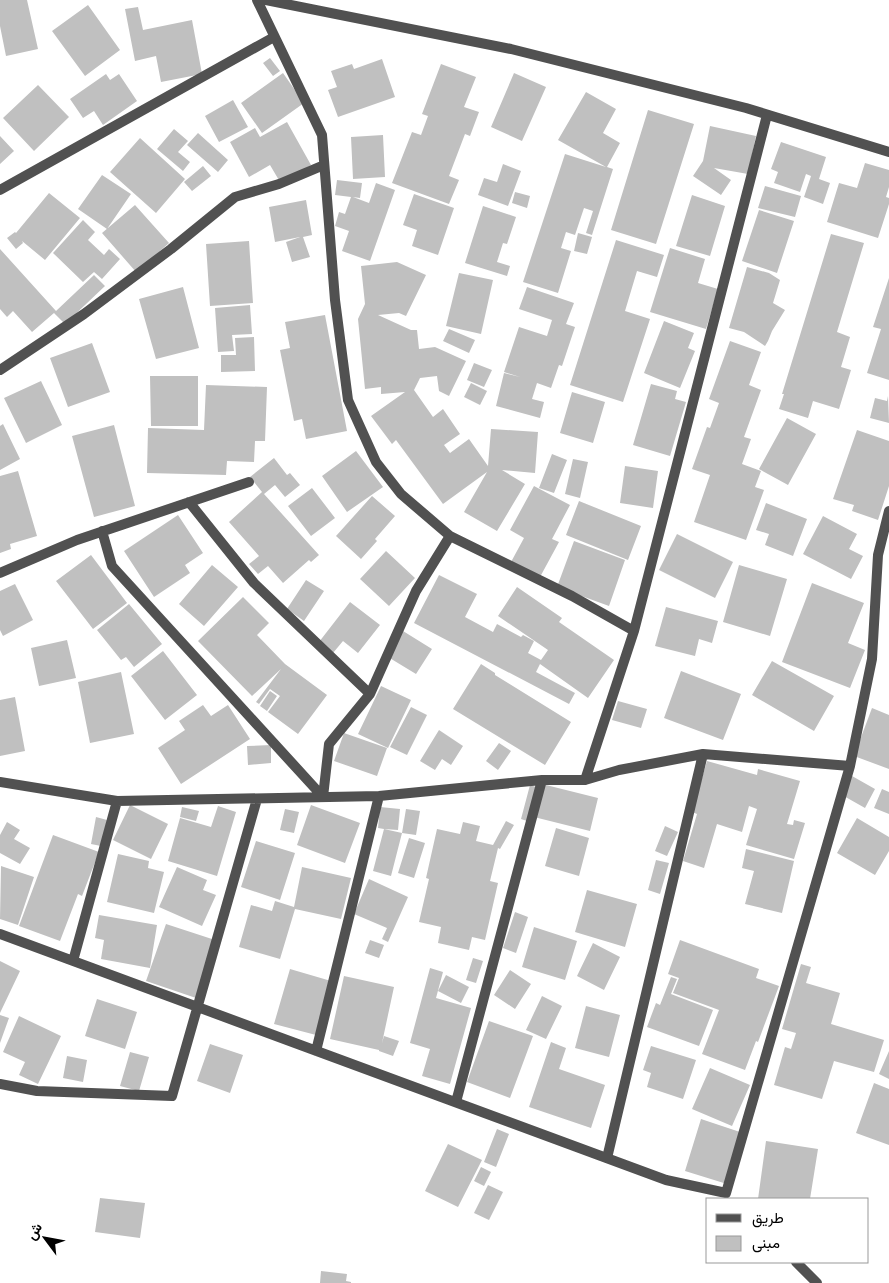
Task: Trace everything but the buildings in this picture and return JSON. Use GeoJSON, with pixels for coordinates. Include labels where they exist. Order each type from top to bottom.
{"type":"FeatureCollection","features":[{"type":"Feature","properties":{"kind":"street"},"geometry":{"type":"LineString","coordinates":[[257,0],[322,135],[335,300],[348,400],[376,462],[401,494],[450,536],[572,596],[634,631]]}},
{"type":"Feature","properties":{"kind":"street"},"geometry":{"type":"LineString","coordinates":[[266,0],[511,49],[746,108],[889,152]]}},
{"type":"Feature","properties":{"kind":"street"},"geometry":{"type":"LineString","coordinates":[[0,190],[274,37]]}},
{"type":"Feature","properties":{"kind":"street"},"geometry":{"type":"LineString","coordinates":[[585,780],[634,631],[767,114]]}},
{"type":"Feature","properties":{"kind":"street"},"geometry":{"type":"LineString","coordinates":[[0,370],[84,314],[235,198],[279,184],[324,165]]}},
{"type":"Feature","properties":{"kind":"street"},"geometry":{"type":"LineString","coordinates":[[0,572],[77,540],[248,482]]}},
{"type":"Feature","properties":{"kind":"street"},"geometry":{"type":"LineString","coordinates":[[189,502],[254,583],[370,694]]}},
{"type":"Feature","properties":{"kind":"street"},"geometry":{"type":"LineString","coordinates":[[0,934],[666,1180],[729,1196],[850,766],[872,659],[878,555],[889,511]]}},
{"type":"Feature","properties":{"kind":"street"},"geometry":{"type":"LineString","coordinates":[[102,531],[112,566],[323,797]]}},
{"type":"Feature","properties":{"kind":"street"},"geometry":{"type":"LineString","coordinates":[[323,797],[329,744],[370,694],[416,591],[450,536]]}},
{"type":"Feature","properties":{"kind":"street"},"geometry":{"type":"LineString","coordinates":[[0,782],[117,801],[379,796],[542,780],[585,780],[619,770],[703,754],[850,766]]}},
{"type":"Feature","properties":{"kind":"street"},"geometry":{"type":"LineString","coordinates":[[607,1158],[703,754]]}},
{"type":"Feature","properties":{"kind":"street"},"geometry":{"type":"LineString","coordinates":[[456,1102],[542,780]]}},
{"type":"Feature","properties":{"kind":"street"},"geometry":{"type":"LineString","coordinates":[[316,1051],[379,796]]}},
{"type":"Feature","properties":{"kind":"street"},"geometry":{"type":"LineString","coordinates":[[0,1084],[38,1091],[172,1096],[257,798]]}},
{"type":"Feature","properties":{"kind":"street"},"geometry":{"type":"LineString","coordinates":[[73,961],[117,801]]}},
{"type":"Feature","properties":{"kind":"street"},"geometry":{"type":"LineString","coordinates":[[797,1263],[817,1283]]}}]}
